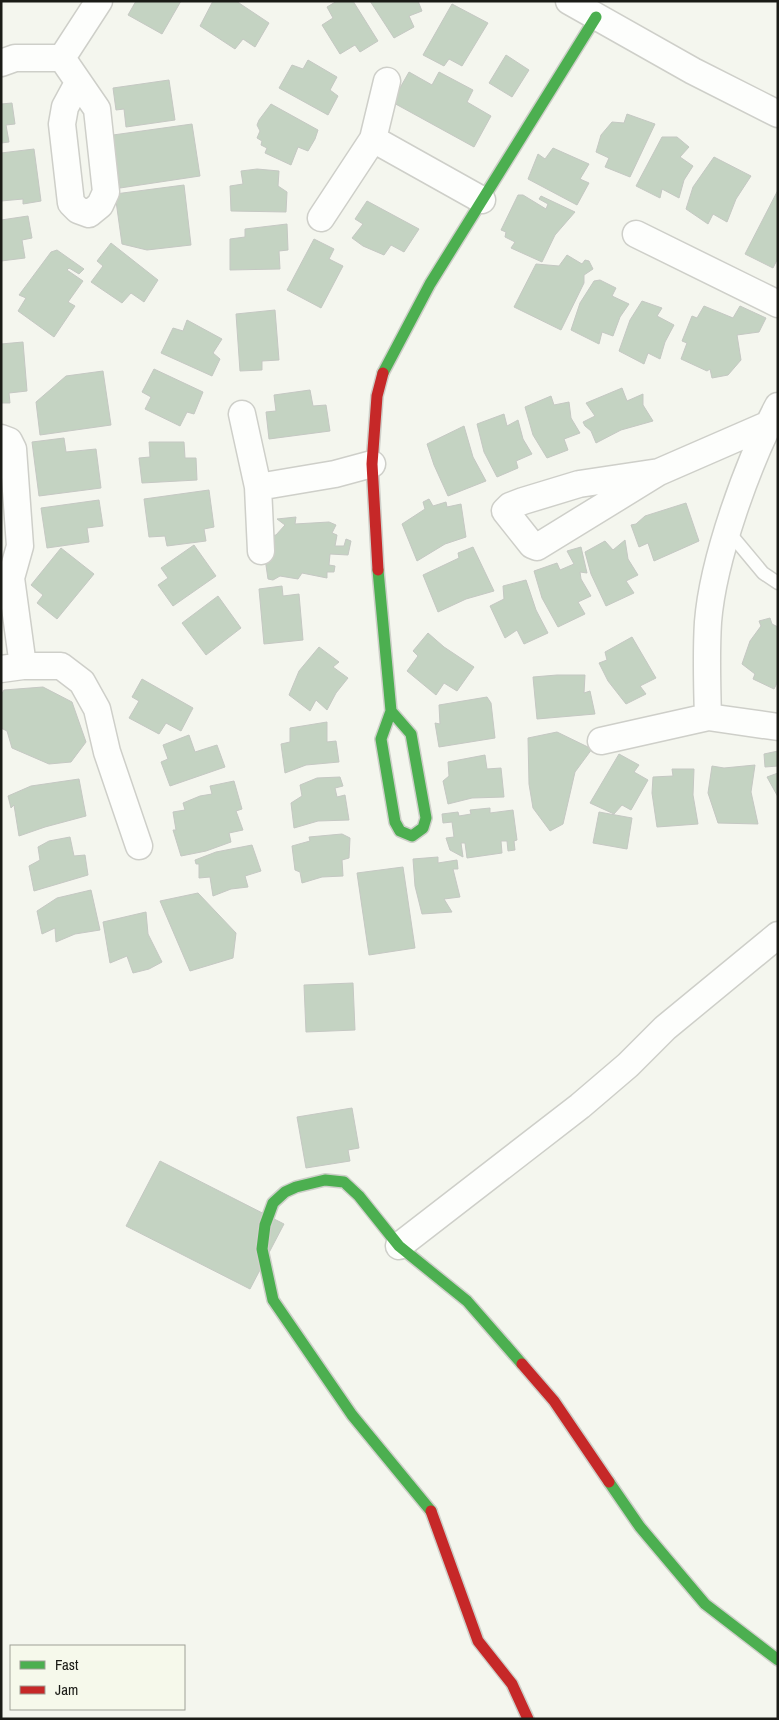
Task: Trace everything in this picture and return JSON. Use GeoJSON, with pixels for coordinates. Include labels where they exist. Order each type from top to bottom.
{"type":"FeatureCollection","features":[{"type":"Feature","properties":{"kind":"street"},"geometry":{"type":"LineString","coordinates":[[62,58],[99,1]]}},
{"type":"Feature","properties":{"kind":"street"},"geometry":{"type":"LineString","coordinates":[[569,1],[778,114]]}},
{"type":"Feature","properties":{"kind":"street"},"geometry":{"type":"LineString","coordinates":[[391,711],[411,734],[426,818],[423,828],[412,836],[400,831],[395,822],[381,739],[391,711],[377,557],[372,464],[377,396],[388,358],[482,200],[596,17]]}},
{"type":"Feature","properties":{"kind":"street"},"geometry":{"type":"LineString","coordinates":[[1,63],[16,58],[62,58]]}},
{"type":"Feature","properties":{"kind":"street"},"geometry":{"type":"LineString","coordinates":[[62,58],[78,83]]}},
{"type":"Feature","properties":{"kind":"street"},"geometry":{"type":"LineString","coordinates":[[322,218],[373,140],[387,81]]}},
{"type":"Feature","properties":{"kind":"street"},"geometry":{"type":"LineString","coordinates":[[373,140],[482,200]]}},
{"type":"Feature","properties":{"kind":"street"},"geometry":{"type":"LineString","coordinates":[[636,234],[778,304]]}},
{"type":"Feature","properties":{"kind":"street"},"geometry":{"type":"LineString","coordinates":[[242,414],[258,487],[261,551]]}},
{"type":"Feature","properties":{"kind":"street"},"geometry":{"type":"LineString","coordinates":[[659,472],[578,484],[523,501],[510,506],[505,511],[532,545],[537,547],[659,472],[772,416]]}},
{"type":"Feature","properties":{"kind":"street"},"geometry":{"type":"LineString","coordinates":[[708,718],[706,672],[708,621],[718,565],[728,531],[772,416]]}},
{"type":"Feature","properties":{"kind":"street"},"geometry":{"type":"LineString","coordinates":[[1,438],[9,441],[13,449],[20,546],[6,569],[12,668],[61,666],[82,682],[97,709],[107,752],[139,846]]}},
{"type":"Feature","properties":{"kind":"street"},"geometry":{"type":"LineString","coordinates":[[258,487],[335,474],[372,464]]}},
{"type":"Feature","properties":{"kind":"street"},"geometry":{"type":"LineString","coordinates":[[601,741],[708,718],[778,727]]}},
{"type":"Feature","properties":{"kind":"street"},"geometry":{"type":"LineString","coordinates":[[399,1246],[580,1106],[628,1065],[665,1028],[778,935]]}},
{"type":"Feature","properties":{"kind":"street"},"geometry":{"type":"LineString","coordinates":[[528,1719],[512,1684],[478,1641],[430,1510],[352,1415],[273,1300],[262,1249],[265,1225],[273,1204],[285,1192],[296,1187],[325,1180],[344,1182],[359,1196],[399,1246],[467,1301],[527,1368],[559,1408],[640,1526],[705,1604],[778,1660]]}},
{"type":"Feature","properties":{"kind":"lane"},"geometry":{"type":"LineString","coordinates":[[728,531],[763,573],[778,583]]}},
{"type":"Feature","properties":{"kind":"building"},"geometry":{"type":"Polygon","coordinates":[[[136,1],[181,1],[162,34],[128,15],[136,1]]]}},
{"type":"Feature","properties":{"kind":"building"},"geometry":{"type":"Polygon","coordinates":[[[213,1],[236,1],[269,23],[255,47],[243,39],[235,49],[200,26],[213,1]]]}},
{"type":"Feature","properties":{"kind":"building"},"geometry":{"type":"Polygon","coordinates":[[[337,1],[353,1],[378,41],[360,52],[355,45],[340,54],[322,25],[333,18],[327,7],[337,1]]]}},
{"type":"Feature","properties":{"kind":"building"},"geometry":{"type":"Polygon","coordinates":[[[370,1],[418,1],[422,11],[409,16],[414,27],[394,38],[370,1]]]}},
{"type":"Feature","properties":{"kind":"building"},"geometry":{"type":"Polygon","coordinates":[[[452,4],[488,23],[462,66],[449,59],[444,66],[423,55],[452,4]]]}},
{"type":"Feature","properties":{"kind":"building"},"geometry":{"type":"Polygon","coordinates":[[[506,55],[529,70],[512,97],[489,83],[506,55]]]}},
{"type":"Feature","properties":{"kind":"building"},"geometry":{"type":"Polygon","coordinates":[[[308,60],[337,77],[330,90],[338,96],[328,115],[279,88],[292,65],[303,69],[308,60]]]}},
{"type":"Feature","properties":{"kind":"building"},"geometry":{"type":"Polygon","coordinates":[[[409,72],[432,85],[439,72],[473,90],[467,102],[491,116],[474,147],[392,102],[409,72]]]}},
{"type":"Feature","properties":{"kind":"building"},"geometry":{"type":"Polygon","coordinates":[[[169,80],[175,120],[126,127],[124,109],[116,110],[113,88],[169,80]]]}},
{"type":"Feature","properties":{"kind":"building"},"geometry":{"type":"Polygon","coordinates":[[[12,103],[15,124],[6,125],[9,142],[1,143],[1,104],[12,103]]]}},
{"type":"Feature","properties":{"kind":"building"},"geometry":{"type":"Polygon","coordinates":[[[271,104],[318,130],[308,151],[298,147],[291,165],[265,153],[267,148],[261,145],[262,141],[257,138],[260,131],[257,125],[259,120],[271,104]]]}},
{"type":"Feature","properties":{"kind":"building"},"geometry":{"type":"Polygon","coordinates":[[[627,114],[655,124],[630,177],[605,167],[609,158],[596,152],[601,135],[612,122],[624,123],[627,114]]]}},
{"type":"Feature","properties":{"kind":"building"},"geometry":{"type":"Polygon","coordinates":[[[192,124],[200,176],[120,188],[113,135],[192,124]]]}},
{"type":"Feature","properties":{"kind":"building"},"geometry":{"type":"Polygon","coordinates":[[[662,137],[677,137],[689,147],[680,157],[693,166],[684,180],[679,198],[662,189],[660,198],[636,186],[662,137]]]}},
{"type":"Feature","properties":{"kind":"building"},"geometry":{"type":"Polygon","coordinates":[[[553,148],[589,164],[580,179],[589,183],[577,205],[528,179],[538,154],[545,159],[553,148]]]}},
{"type":"Feature","properties":{"kind":"building"},"geometry":{"type":"Polygon","coordinates":[[[34,149],[41,201],[23,204],[23,199],[1,201],[1,153],[34,149]]]}},
{"type":"Feature","properties":{"kind":"building"},"geometry":{"type":"Polygon","coordinates":[[[714,157],[751,176],[736,199],[727,222],[713,214],[708,224],[686,209],[693,187],[714,157]]]}},
{"type":"Feature","properties":{"kind":"building"},"geometry":{"type":"Polygon","coordinates":[[[257,169],[279,171],[278,186],[287,192],[286,212],[231,211],[230,186],[243,184],[241,171],[257,169]]]}},
{"type":"Feature","properties":{"kind":"building"},"geometry":{"type":"Polygon","coordinates":[[[184,185],[191,245],[147,250],[122,244],[115,194],[184,185]]]}},
{"type":"Feature","properties":{"kind":"building"},"geometry":{"type":"Polygon","coordinates":[[[778,190],[778,258],[773,268],[745,254],[778,190]]]}},
{"type":"Feature","properties":{"kind":"building"},"geometry":{"type":"Polygon","coordinates":[[[518,195],[523,195],[546,209],[548,204],[539,199],[541,196],[575,212],[555,235],[542,262],[511,248],[515,242],[505,237],[506,232],[501,230],[518,195]]]}},
{"type":"Feature","properties":{"kind":"building"},"geometry":{"type":"Polygon","coordinates":[[[367,201],[419,229],[404,252],[391,245],[384,255],[363,246],[352,238],[363,224],[355,219],[367,201]]]}},
{"type":"Feature","properties":{"kind":"building"},"geometry":{"type":"Polygon","coordinates":[[[28,216],[32,238],[22,240],[25,258],[1,261],[1,220],[28,216]]]}},
{"type":"Feature","properties":{"kind":"building"},"geometry":{"type":"Polygon","coordinates":[[[287,224],[288,250],[279,251],[280,269],[230,270],[230,239],[245,237],[245,229],[287,224]]]}},
{"type":"Feature","properties":{"kind":"building"},"geometry":{"type":"Polygon","coordinates":[[[314,239],[334,249],[329,259],[343,266],[321,308],[287,290],[314,239]]]}},
{"type":"Feature","properties":{"kind":"building"},"geometry":{"type":"Polygon","coordinates":[[[111,243],[158,280],[144,302],[131,293],[122,303],[91,282],[103,266],[97,261],[111,243]]]}},
{"type":"Feature","properties":{"kind":"building"},"geometry":{"type":"Polygon","coordinates":[[[57,250],[84,269],[79,274],[69,268],[67,270],[83,281],[68,302],[75,306],[54,337],[18,311],[26,298],[19,295],[51,252],[57,250]]]}},
{"type":"Feature","properties":{"kind":"building"},"geometry":{"type":"Polygon","coordinates":[[[567,255],[582,264],[585,260],[589,261],[593,269],[584,275],[584,283],[561,330],[514,307],[536,264],[559,266],[567,255]]]}},
{"type":"Feature","properties":{"kind":"building"},"geometry":{"type":"Polygon","coordinates":[[[600,280],[616,288],[612,296],[629,304],[620,317],[613,336],[602,332],[599,344],[571,330],[580,303],[594,281],[600,280]]]}},
{"type":"Feature","properties":{"kind":"building"},"geometry":{"type":"Polygon","coordinates":[[[642,301],[662,308],[657,316],[674,325],[665,342],[660,359],[648,353],[644,364],[619,351],[630,320],[642,301]]]}},
{"type":"Feature","properties":{"kind":"building"},"geometry":{"type":"Polygon","coordinates":[[[704,306],[733,318],[740,306],[766,318],[759,332],[737,335],[741,360],[728,375],[712,378],[710,369],[707,371],[681,359],[687,343],[682,341],[692,316],[697,318],[704,306]]]}},
{"type":"Feature","properties":{"kind":"building"},"geometry":{"type":"Polygon","coordinates":[[[275,310],[279,360],[262,361],[262,370],[240,371],[236,314],[275,310]]]}},
{"type":"Feature","properties":{"kind":"building"},"geometry":{"type":"Polygon","coordinates":[[[187,320],[222,339],[213,353],[220,359],[212,376],[161,353],[173,328],[183,331],[187,320]]]}},
{"type":"Feature","properties":{"kind":"building"},"geometry":{"type":"Polygon","coordinates":[[[23,342],[27,391],[9,393],[10,403],[1,403],[1,344],[23,342]]]}},
{"type":"Feature","properties":{"kind":"building"},"geometry":{"type":"Polygon","coordinates":[[[154,369],[203,392],[194,414],[187,412],[180,426],[145,409],[151,397],[142,392],[154,369]]]}},
{"type":"Feature","properties":{"kind":"building"},"geometry":{"type":"Polygon","coordinates":[[[103,371],[111,425],[40,435],[36,402],[66,376],[103,371]]]}},
{"type":"Feature","properties":{"kind":"building"},"geometry":{"type":"Polygon","coordinates":[[[622,388],[627,401],[643,394],[643,405],[653,421],[621,430],[596,443],[591,431],[583,422],[595,416],[586,403],[622,388]]]}},
{"type":"Feature","properties":{"kind":"building"},"geometry":{"type":"Polygon","coordinates":[[[310,390],[313,406],[326,405],[330,431],[269,439],[266,412],[276,411],[274,395],[310,390]]]}},
{"type":"Feature","properties":{"kind":"building"},"geometry":{"type":"Polygon","coordinates":[[[551,396],[554,405],[569,402],[571,418],[580,433],[564,439],[568,450],[547,458],[533,435],[525,407],[551,396]]]}},
{"type":"Feature","properties":{"kind":"building"},"geometry":{"type":"Polygon","coordinates":[[[504,414],[507,426],[518,420],[523,439],[532,454],[516,461],[518,468],[497,477],[484,452],[477,424],[504,414]]]}},
{"type":"Feature","properties":{"kind":"building"},"geometry":{"type":"Polygon","coordinates":[[[464,426],[473,457],[486,481],[448,496],[427,444],[464,426]]]}},
{"type":"Feature","properties":{"kind":"building"},"geometry":{"type":"Polygon","coordinates":[[[64,438],[66,452],[96,449],[101,488],[39,496],[32,442],[64,438]]]}},
{"type":"Feature","properties":{"kind":"building"},"geometry":{"type":"Polygon","coordinates":[[[149,442],[184,442],[185,458],[196,458],[197,480],[142,483],[139,458],[150,457],[149,442]]]}},
{"type":"Feature","properties":{"kind":"building"},"geometry":{"type":"Polygon","coordinates":[[[209,490],[214,527],[204,529],[206,541],[167,546],[165,536],[149,537],[144,499],[209,490]]]}},
{"type":"Feature","properties":{"kind":"building"},"geometry":{"type":"Polygon","coordinates":[[[429,499],[433,506],[446,502],[447,507],[461,504],[466,537],[445,544],[417,561],[402,524],[425,509],[423,502],[429,499]]]}},
{"type":"Feature","properties":{"kind":"building"},"geometry":{"type":"Polygon","coordinates":[[[99,500],[103,526],[87,528],[89,542],[47,548],[41,508],[99,500]]]}},
{"type":"Feature","properties":{"kind":"building"},"geometry":{"type":"Polygon","coordinates":[[[686,503],[699,541],[654,561],[648,543],[639,547],[631,525],[636,524],[645,516],[686,503]]]}},
{"type":"Feature","properties":{"kind":"building"},"geometry":{"type":"Polygon","coordinates":[[[296,517],[295,524],[329,522],[336,525],[332,533],[337,535],[335,546],[344,546],[346,539],[351,541],[348,555],[330,554],[329,565],[335,566],[334,572],[327,572],[327,578],[302,573],[298,579],[280,576],[273,580],[268,579],[262,538],[276,535],[285,525],[277,519],[296,517]]]}},
{"type":"Feature","properties":{"kind":"building"},"geometry":{"type":"Polygon","coordinates":[[[625,540],[628,559],[638,575],[626,581],[634,593],[606,606],[591,574],[585,552],[605,541],[613,550],[625,540]]]}},
{"type":"Feature","properties":{"kind":"building"},"geometry":{"type":"Polygon","coordinates":[[[194,545],[216,576],[173,606],[158,585],[168,578],[161,568],[194,545]]]}},
{"type":"Feature","properties":{"kind":"building"},"geometry":{"type":"Polygon","coordinates":[[[473,547],[494,591],[466,599],[438,612],[423,575],[459,558],[458,553],[473,547]]]}},
{"type":"Feature","properties":{"kind":"building"},"geometry":{"type":"Polygon","coordinates":[[[581,547],[587,573],[580,572],[581,579],[591,596],[578,602],[585,614],[558,627],[542,598],[534,571],[557,563],[560,570],[574,564],[567,551],[581,547]]]}},
{"type":"Feature","properties":{"kind":"building"},"geometry":{"type":"Polygon","coordinates":[[[61,548],[94,574],[57,619],[37,603],[43,595],[31,585],[61,548]]]}},
{"type":"Feature","properties":{"kind":"building"},"geometry":{"type":"Polygon","coordinates":[[[526,580],[536,610],[548,633],[524,644],[517,630],[505,638],[490,606],[504,599],[503,586],[526,580]]]}},
{"type":"Feature","properties":{"kind":"building"},"geometry":{"type":"Polygon","coordinates":[[[282,586],[283,596],[299,594],[303,640],[264,644],[259,589],[282,586]]]}},
{"type":"Feature","properties":{"kind":"building"},"geometry":{"type":"Polygon","coordinates":[[[218,596],[241,628],[206,655],[182,623],[218,596]]]}},
{"type":"Feature","properties":{"kind":"building"},"geometry":{"type":"Polygon","coordinates":[[[770,618],[772,624],[778,627],[778,681],[774,689],[753,679],[755,674],[742,664],[750,641],[761,626],[759,621],[770,618]]]}},
{"type":"Feature","properties":{"kind":"building"},"geometry":{"type":"Polygon","coordinates":[[[428,633],[444,647],[474,667],[457,691],[444,683],[436,695],[407,671],[418,656],[413,651],[428,633]]]}},
{"type":"Feature","properties":{"kind":"building"},"geometry":{"type":"Polygon","coordinates":[[[632,637],[656,678],[640,686],[646,694],[626,704],[608,681],[599,663],[607,660],[605,652],[632,637]]]}},
{"type":"Feature","properties":{"kind":"building"},"geometry":{"type":"Polygon","coordinates":[[[319,647],[339,662],[333,667],[348,678],[336,693],[327,710],[316,700],[310,711],[289,695],[299,671],[319,647]]]}},
{"type":"Feature","properties":{"kind":"building"},"geometry":{"type":"Polygon","coordinates":[[[585,675],[584,693],[590,691],[595,714],[537,719],[533,677],[585,675]]]}},
{"type":"Feature","properties":{"kind":"building"},"geometry":{"type":"Polygon","coordinates":[[[142,679],[193,708],[181,731],[166,723],[159,734],[129,718],[139,701],[132,697],[142,679]]]}},
{"type":"Feature","properties":{"kind":"building"},"geometry":{"type":"Polygon","coordinates":[[[43,687],[72,702],[86,742],[71,762],[49,764],[12,748],[7,731],[1,728],[1,695],[4,690],[43,687]]]}},
{"type":"Feature","properties":{"kind":"building"},"geometry":{"type":"Polygon","coordinates":[[[487,697],[491,703],[495,738],[439,747],[435,723],[440,724],[439,705],[487,697]]]}},
{"type":"Feature","properties":{"kind":"building"},"geometry":{"type":"Polygon","coordinates":[[[327,722],[327,742],[336,741],[339,762],[306,765],[285,773],[281,744],[290,742],[290,728],[327,722]]]}},
{"type":"Feature","properties":{"kind":"building"},"geometry":{"type":"Polygon","coordinates":[[[557,732],[592,749],[575,772],[563,824],[550,831],[533,808],[529,784],[528,738],[557,732]]]}},
{"type":"Feature","properties":{"kind":"building"},"geometry":{"type":"Polygon","coordinates":[[[189,735],[195,752],[217,745],[225,767],[170,786],[161,762],[168,759],[163,745],[189,735]]]}},
{"type":"Feature","properties":{"kind":"building"},"geometry":{"type":"Polygon","coordinates":[[[778,751],[778,766],[765,767],[764,754],[778,751]]]}},
{"type":"Feature","properties":{"kind":"building"},"geometry":{"type":"Polygon","coordinates":[[[619,754],[639,765],[634,772],[648,780],[631,810],[622,805],[614,814],[590,803],[619,754]]]}},
{"type":"Feature","properties":{"kind":"building"},"geometry":{"type":"Polygon","coordinates":[[[485,755],[487,769],[501,768],[504,797],[472,798],[448,804],[443,781],[449,776],[448,762],[485,755]]]}},
{"type":"Feature","properties":{"kind":"building"},"geometry":{"type":"Polygon","coordinates":[[[755,765],[751,792],[758,824],[718,823],[708,793],[712,766],[724,768],[755,765]]]}},
{"type":"Feature","properties":{"kind":"building"},"geometry":{"type":"Polygon","coordinates":[[[672,769],[694,769],[693,795],[698,824],[657,827],[652,793],[653,777],[673,776],[672,769]]]}},
{"type":"Feature","properties":{"kind":"building"},"geometry":{"type":"Polygon","coordinates":[[[778,773],[778,797],[767,777],[778,773]]]}},
{"type":"Feature","properties":{"kind":"building"},"geometry":{"type":"Polygon","coordinates":[[[340,777],[343,786],[335,788],[337,797],[345,795],[349,820],[318,821],[294,828],[291,803],[302,796],[300,785],[317,778],[340,777]]]}},
{"type":"Feature","properties":{"kind":"building"},"geometry":{"type":"Polygon","coordinates":[[[79,779],[86,816],[19,836],[14,805],[11,808],[8,796],[31,786],[79,779]]]}},
{"type":"Feature","properties":{"kind":"building"},"geometry":{"type":"Polygon","coordinates":[[[234,781],[242,809],[236,811],[243,830],[229,833],[231,842],[206,851],[181,856],[173,830],[176,830],[173,812],[185,810],[183,803],[200,796],[212,794],[210,786],[234,781]]]}},
{"type":"Feature","properties":{"kind":"building"},"geometry":{"type":"Polygon","coordinates":[[[490,808],[490,813],[513,810],[517,840],[514,841],[515,850],[508,851],[507,841],[501,841],[502,853],[467,858],[465,843],[461,843],[463,857],[450,850],[446,838],[454,837],[452,822],[443,823],[442,814],[458,812],[459,816],[471,814],[470,810],[490,808]]]}},
{"type":"Feature","properties":{"kind":"building"},"geometry":{"type":"Polygon","coordinates":[[[599,812],[632,818],[627,849],[593,843],[599,812]]]}},
{"type":"Feature","properties":{"kind":"building"},"geometry":{"type":"Polygon","coordinates":[[[342,834],[350,838],[349,858],[342,860],[343,876],[322,877],[302,883],[300,872],[295,870],[292,846],[310,841],[309,837],[342,834]]]}},
{"type":"Feature","properties":{"kind":"building"},"geometry":{"type":"Polygon","coordinates":[[[70,837],[74,856],[85,855],[88,875],[34,891],[29,866],[40,860],[38,847],[49,841],[70,837]]]}},
{"type":"Feature","properties":{"kind":"building"},"geometry":{"type":"Polygon","coordinates":[[[252,845],[261,871],[245,876],[248,887],[231,889],[213,896],[210,877],[199,878],[199,864],[196,864],[195,860],[216,852],[252,845]]]}},
{"type":"Feature","properties":{"kind":"building"},"geometry":{"type":"Polygon","coordinates":[[[438,857],[438,863],[457,860],[458,869],[453,869],[460,897],[444,899],[452,912],[422,914],[415,886],[413,859],[438,857]]]}},
{"type":"Feature","properties":{"kind":"building"},"geometry":{"type":"Polygon","coordinates":[[[403,867],[415,948],[369,955],[357,873],[403,867]]]}},
{"type":"Feature","properties":{"kind":"building"},"geometry":{"type":"Polygon","coordinates":[[[91,890],[100,930],[75,934],[56,942],[55,928],[42,934],[37,911],[57,898],[91,890]]]}},
{"type":"Feature","properties":{"kind":"building"},"geometry":{"type":"Polygon","coordinates":[[[198,893],[236,933],[233,958],[190,971],[160,901],[198,893]]]}},
{"type":"Feature","properties":{"kind":"building"},"geometry":{"type":"Polygon","coordinates":[[[146,912],[148,934],[162,962],[149,969],[133,973],[127,956],[110,963],[103,922],[146,912]]]}},
{"type":"Feature","properties":{"kind":"building"},"geometry":{"type":"Polygon","coordinates":[[[353,983],[355,1030],[306,1032],[304,985],[353,983]]]}},
{"type":"Feature","properties":{"kind":"building"},"geometry":{"type":"Polygon","coordinates":[[[352,1108],[359,1148],[348,1150],[350,1161],[306,1168],[297,1117],[352,1108]]]}},
{"type":"Feature","properties":{"kind":"building"},"geometry":{"type":"Polygon","coordinates":[[[160,1161],[284,1224],[250,1289],[126,1226],[160,1161]]]}},
{"type":"Feature","properties":{"kind":"traffic: fast"},"geometry":{"type":"LineString","coordinates":[[383,373],[430,284],[596,17]]}},
{"type":"Feature","properties":{"kind":"traffic: fast"},"geometry":{"type":"LineString","coordinates":[[378,570],[391,711],[381,739],[395,822],[400,831],[412,836],[423,828],[426,818],[411,734],[391,711]]}},
{"type":"Feature","properties":{"kind":"traffic: fast"},"geometry":{"type":"LineString","coordinates":[[431,1511],[352,1415],[273,1300],[262,1249],[265,1225],[273,1203],[285,1192],[296,1187],[325,1180],[344,1182],[359,1196],[399,1246],[467,1301],[522,1364]]}},
{"type":"Feature","properties":{"kind":"traffic: fast"},"geometry":{"type":"LineString","coordinates":[[609,1482],[640,1527],[705,1604],[778,1660]]}},
{"type":"Feature","properties":{"kind":"traffic: jam"},"geometry":{"type":"LineString","coordinates":[[378,570],[372,464],[377,396],[383,373]]}},
{"type":"Feature","properties":{"kind":"traffic: jam"},"geometry":{"type":"LineString","coordinates":[[522,1364],[554,1401],[609,1482]]}},
{"type":"Feature","properties":{"kind":"traffic: jam"},"geometry":{"type":"LineString","coordinates":[[431,1511],[478,1641],[512,1684],[528,1719]]}}]}
